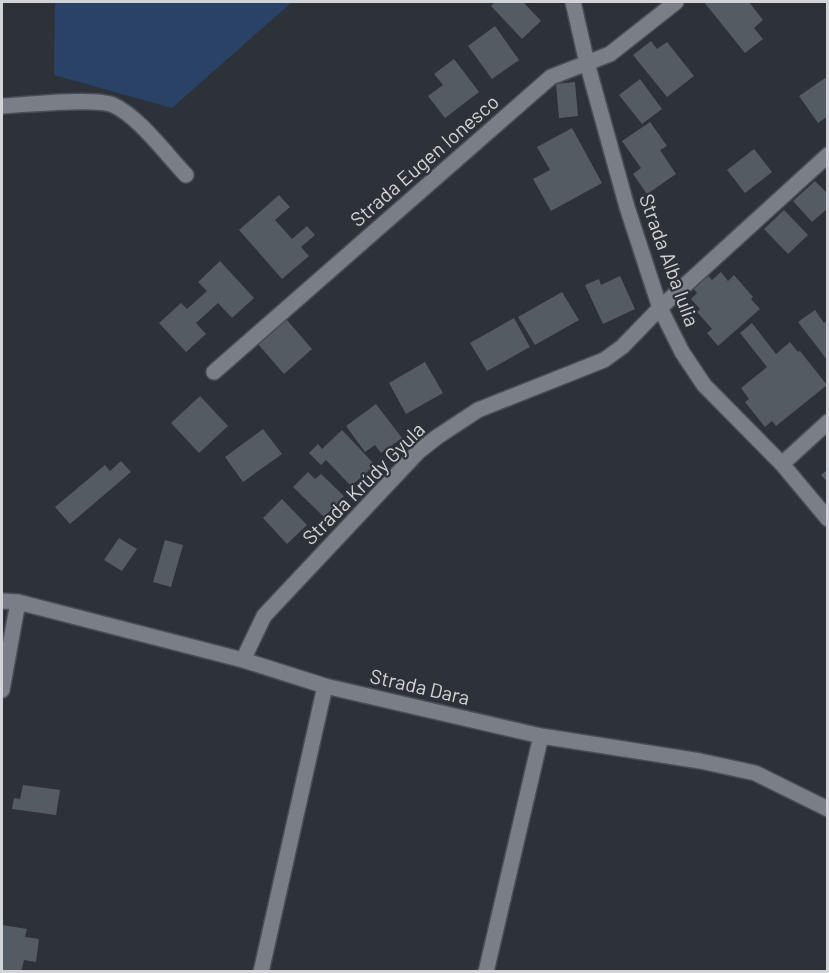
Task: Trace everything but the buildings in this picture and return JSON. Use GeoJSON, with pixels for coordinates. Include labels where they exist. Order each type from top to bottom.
{"type":"FeatureCollection","features":[{"type":"Feature","properties":{"kind":"street","name":"Strada Alba Iulia"},"geometry":{"type":"LineString","coordinates":[[573,2],[587,63],[627,207],[660,308],[682,352],[704,385],[782,464],[828,519]]}},
{"type":"Feature","properties":{"kind":"street","name":"Strada Eugen Ionesco"},"geometry":{"type":"LineString","coordinates":[[213,372],[551,77],[610,54],[676,2]]}},
{"type":"Feature","properties":{"kind":"street"},"geometry":{"type":"LineString","coordinates":[[2,106],[95,101],[111,104],[130,115],[186,176]]}},
{"type":"Feature","properties":{"kind":"street","name":"Strada Krúdy Gyula"},"geometry":{"type":"LineString","coordinates":[[243,660],[264,616],[418,452],[478,410],[604,360],[622,347],[660,308],[828,155]]}},
{"type":"Feature","properties":{"kind":"street"},"geometry":{"type":"LineString","coordinates":[[782,464],[828,422]]}},
{"type":"Feature","properties":{"kind":"street","name":"Strada Dara"},"geometry":{"type":"LineString","coordinates":[[2,601],[18,602],[243,660],[325,686],[541,736],[700,761],[755,773],[828,809]]}},
{"type":"Feature","properties":{"kind":"street"},"geometry":{"type":"LineString","coordinates":[[2,690],[18,602]]}},
{"type":"Feature","properties":{"kind":"street"},"geometry":{"type":"LineString","coordinates":[[261,972],[325,686]]}},
{"type":"Feature","properties":{"kind":"street"},"geometry":{"type":"LineString","coordinates":[[486,972],[541,736]]}},
{"type":"Feature","properties":{"kind":"shaded area"},"geometry":{"type":"Polygon","coordinates":[[[55,2],[292,2],[172,108],[54,75],[55,2]]]}}]}
